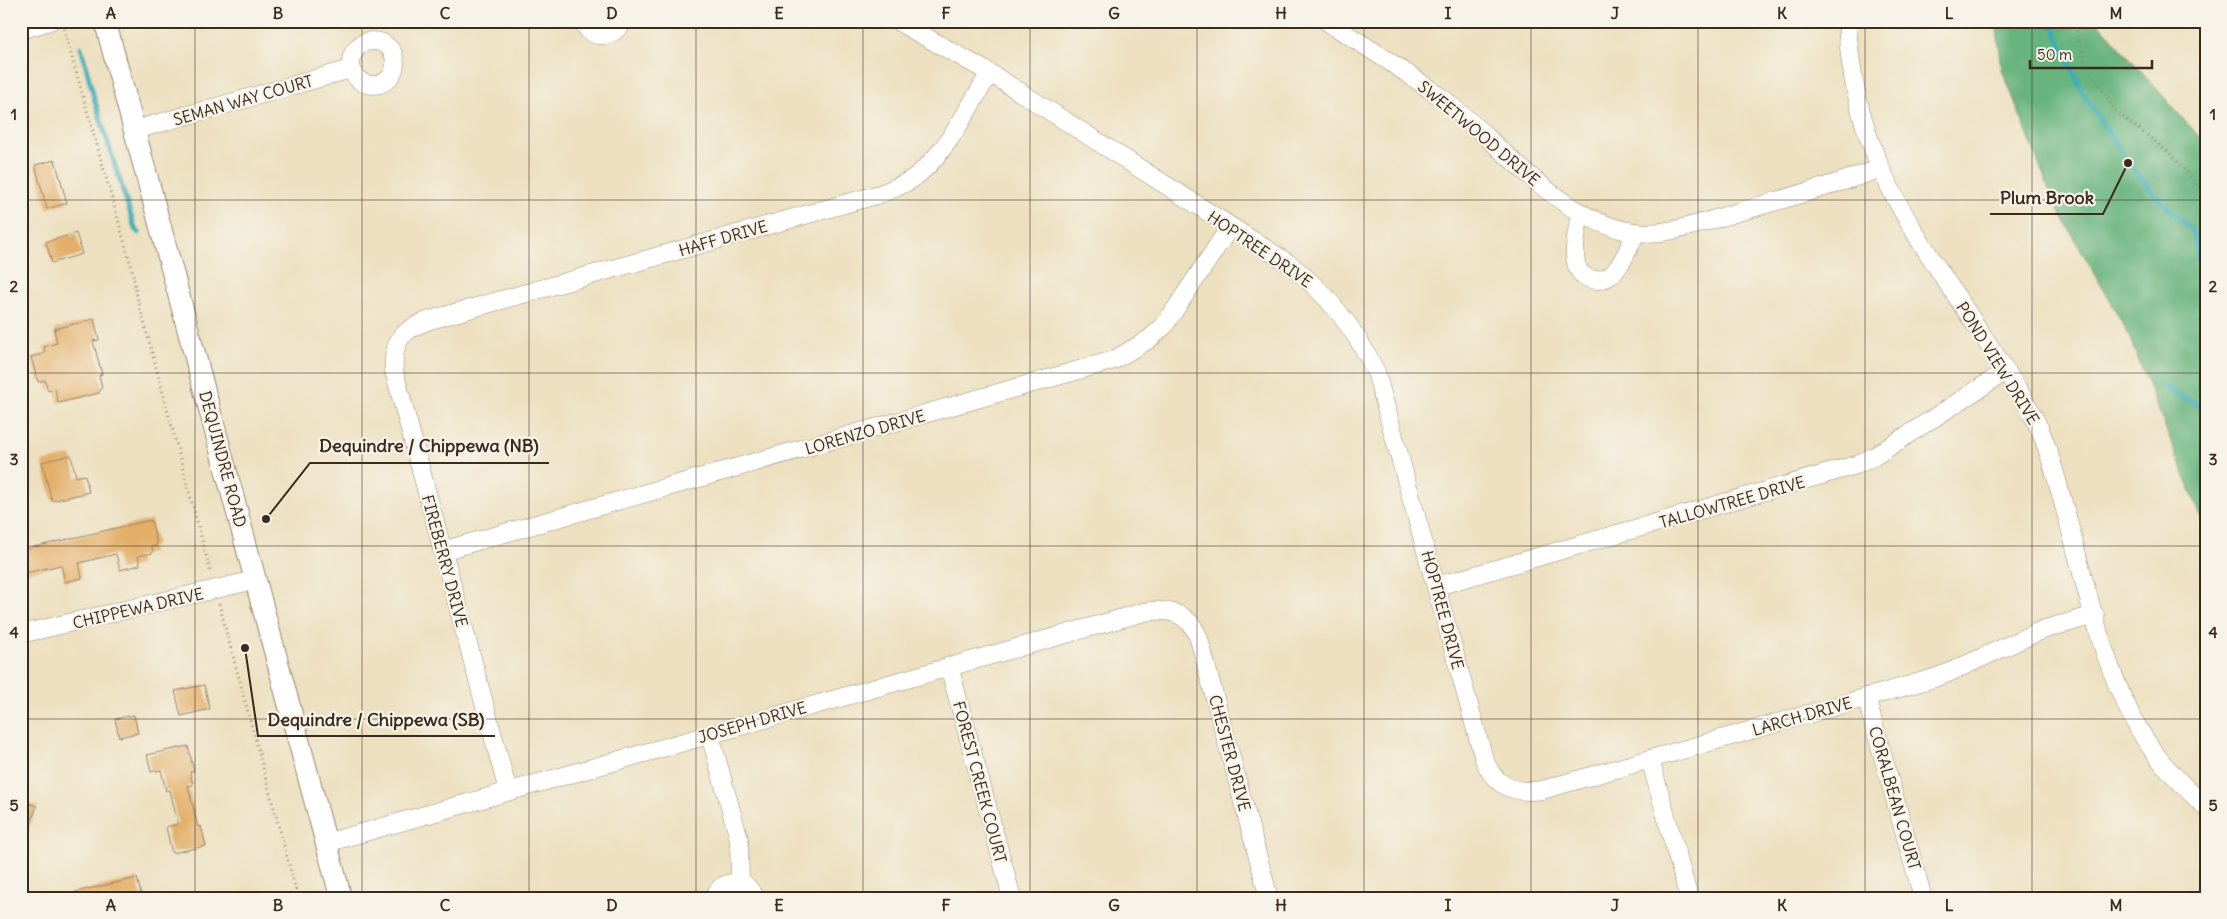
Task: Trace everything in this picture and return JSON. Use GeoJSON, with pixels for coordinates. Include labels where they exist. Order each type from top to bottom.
{"type":"FeatureCollection","features":[{"type":"Feature","properties":{"kind":"main road","name":"DEQUINDRE ROAD"},"geometry":{"type":"LineString","coordinates":[[105,21],[341,898]]}},
{"type":"Feature","properties":{"kind":"street"},"geometry":{"type":"LineString","coordinates":[[583,21],[589,30],[602,36],[615,32],[624,21]]}},
{"type":"Feature","properties":{"kind":"street","name":"HOPTREE DRIVE"},"geometry":{"type":"LineString","coordinates":[[897,21],[990,73],[1230,226],[1307,278],[1342,315],[1367,352],[1384,394],[1484,759],[1488,770],[1504,786]]}},
{"type":"Feature","properties":{"kind":"street","name":"SWEETWOOD DRIVE"},"geometry":{"type":"LineString","coordinates":[[1326,21],[1443,99],[1565,204],[1598,223],[1636,232],[1670,231],[1840,183],[1879,168]]}},
{"type":"Feature","properties":{"kind":"street","name":"POND VIEW DRIVE"},"geometry":{"type":"LineString","coordinates":[[1847,21],[1850,60],[1858,107],[1879,168],[1910,226],[2029,408],[2051,458],[2116,683],[2141,733],[2159,760],[2206,808]]}},
{"type":"Feature","properties":{"kind":"street"},"geometry":{"type":"LineString","coordinates":[[21,30],[57,26]]}},
{"type":"Feature","properties":{"kind":"street","name":"SEMAN WAY COURT"},"geometry":{"type":"LineString","coordinates":[[134,130],[352,70]]}},
{"type":"Feature","properties":{"kind":"street","name":"HAFF DRIVE"},"geometry":{"type":"LineString","coordinates":[[405,332],[430,320],[880,194],[899,186],[915,177],[941,150],[990,73]]}},
{"type":"Feature","properties":{"kind":"street"},"geometry":{"type":"LineString","coordinates":[[1580,214],[1575,260],[1579,270],[1587,277],[1596,280],[1607,278],[1616,272],[1636,232]]}},
{"type":"Feature","properties":{"kind":"street","name":"LORENZO DRIVE"},"geometry":{"type":"LineString","coordinates":[[442,551],[1114,360],[1148,340],[1164,326],[1230,226]]}},
{"type":"Feature","properties":{"kind":"street","name":"FIREBERRY DRIVE"},"geometry":{"type":"LineString","coordinates":[[405,332],[396,344],[393,356],[394,371],[508,791]]}},
{"type":"Feature","properties":{"kind":"street","name":"TALLOWTREE DRIVE"},"geometry":{"type":"LineString","coordinates":[[1437,586],[1856,465],[1876,456],[2006,371]]}},
{"type":"Feature","properties":{"kind":"street","name":"CHIPPEWA DRIVE"},"geometry":{"type":"LineString","coordinates":[[21,634],[255,580]]}},
{"type":"Feature","properties":{"kind":"street","name":"JOSEPH DRIVE"},"geometry":{"type":"LineString","coordinates":[[326,842],[1144,612],[1169,611],[1180,614]]}},
{"type":"Feature","properties":{"kind":"street","name":"CHESTER DRIVE"},"geometry":{"type":"LineString","coordinates":[[1180,614],[1189,620],[1199,639],[1269,898]]}},
{"type":"Feature","properties":{"kind":"street","name":"LARCH DRIVE"},"geometry":{"type":"LineString","coordinates":[[1504,786],[1516,791],[1542,790],[1866,697],[1948,673],[2042,630],[2095,614]]}},
{"type":"Feature","properties":{"kind":"street","name":"FOREST CREEK COURT"},"geometry":{"type":"LineString","coordinates":[[948,666],[1012,898]]}},
{"type":"Feature","properties":{"kind":"street","name":"CORALBEAN COURT"},"geometry":{"type":"LineString","coordinates":[[1866,697],[1923,898]]}},
{"type":"Feature","properties":{"kind":"street"},"geometry":{"type":"LineString","coordinates":[[710,735],[739,839],[740,883]]}},
{"type":"Feature","properties":{"kind":"street"},"geometry":{"type":"LineString","coordinates":[[1650,759],[1689,898]]}},
{"type":"Feature","properties":{"kind":"street"},"geometry":{"type":"LineString","coordinates":[[714,898],[719,888],[725,884],[740,883],[752,890],[756,898]]}},
{"type":"Feature","properties":{"kind":"path"},"geometry":{"type":"LineString","coordinates":[[2074,21],[2085,63],[2116,112],[2170,153],[2196,183],[2206,204]]}},
{"type":"Feature","properties":{"kind":"path"},"geometry":{"type":"LineString","coordinates":[[57,26],[130,262],[136,292],[212,578]]}},
{"type":"Feature","properties":{"kind":"path"},"geometry":{"type":"LineString","coordinates":[[219,603],[298,898]]}},
{"type":"Feature","properties":{"kind":"green space"},"geometry":{"type":"Polygon","coordinates":[[[1996,21],[2097,21],[2206,145],[2206,529],[2126,329],[2054,202],[2002,69],[1996,21]]]}},
{"type":"Feature","properties":{"kind":"building"},"geometry":{"type":"Polygon","coordinates":[[[55,160],[67,203],[47,209],[35,165],[55,160]]]}},
{"type":"Feature","properties":{"kind":"building"},"geometry":{"type":"Polygon","coordinates":[[[76,233],[82,254],[52,263],[46,242],[76,233]]]}},
{"type":"Feature","properties":{"kind":"building"},"geometry":{"type":"Polygon","coordinates":[[[94,319],[99,340],[93,341],[102,374],[99,375],[102,387],[99,393],[58,403],[55,389],[48,391],[45,380],[38,382],[31,357],[45,353],[44,347],[57,343],[54,329],[94,319]]]}},
{"type":"Feature","properties":{"kind":"building"},"geometry":{"type":"Polygon","coordinates":[[[71,455],[76,477],[85,475],[89,492],[52,501],[42,462],[71,455]]]}},
{"type":"Feature","properties":{"kind":"building"},"geometry":{"type":"Polygon","coordinates":[[[151,520],[157,545],[152,547],[153,553],[138,556],[140,565],[120,570],[116,554],[79,563],[82,578],[65,582],[61,565],[21,574],[21,550],[151,520]]]}},
{"type":"Feature","properties":{"kind":"building"},"geometry":{"type":"Polygon","coordinates":[[[204,685],[210,709],[181,716],[175,691],[204,685]]]}},
{"type":"Feature","properties":{"kind":"building"},"geometry":{"type":"Polygon","coordinates":[[[134,715],[138,733],[119,737],[115,719],[134,715]]]}},
{"type":"Feature","properties":{"kind":"building"},"geometry":{"type":"Polygon","coordinates":[[[188,746],[194,771],[190,772],[193,785],[188,786],[198,827],[201,826],[206,846],[172,853],[166,827],[178,824],[170,790],[166,791],[161,770],[151,772],[147,755],[188,746]]]}},
{"type":"Feature","properties":{"kind":"building"},"geometry":{"type":"Polygon","coordinates":[[[21,801],[37,806],[23,844],[21,844],[21,801]]]}},
{"type":"Feature","properties":{"kind":"building"},"geometry":{"type":"Polygon","coordinates":[[[137,878],[142,898],[76,898],[75,892],[137,878]]]}},
{"type":"Feature","properties":{"kind":"waterway"},"geometry":{"type":"LineString","coordinates":[[2051,21],[2082,92],[2128,163],[2163,204],[2192,230],[2198,258],[2206,266]]}},
{"type":"Feature","properties":{"kind":"waterway"},"geometry":{"type":"LineString","coordinates":[[81,47],[94,98],[135,229],[139,233]]}},
{"type":"Feature","properties":{"kind":"waterway"},"geometry":{"type":"LineString","coordinates":[[2166,388],[2206,409]]}},
{"type":"Feature","properties":{"kind":"place","name":"Plum Brook"},"geometry":{"type":"Point","coordinates":[2128,163]}},
{"type":"Feature","properties":{"kind":"place","name":"Dequindre / Chippewa (NB)"},"geometry":{"type":"Point","coordinates":[266,519]}},
{"type":"Feature","properties":{"kind":"place","name":"Dequindre / Chippewa (SB)"},"geometry":{"type":"Point","coordinates":[245,648]}}]}
